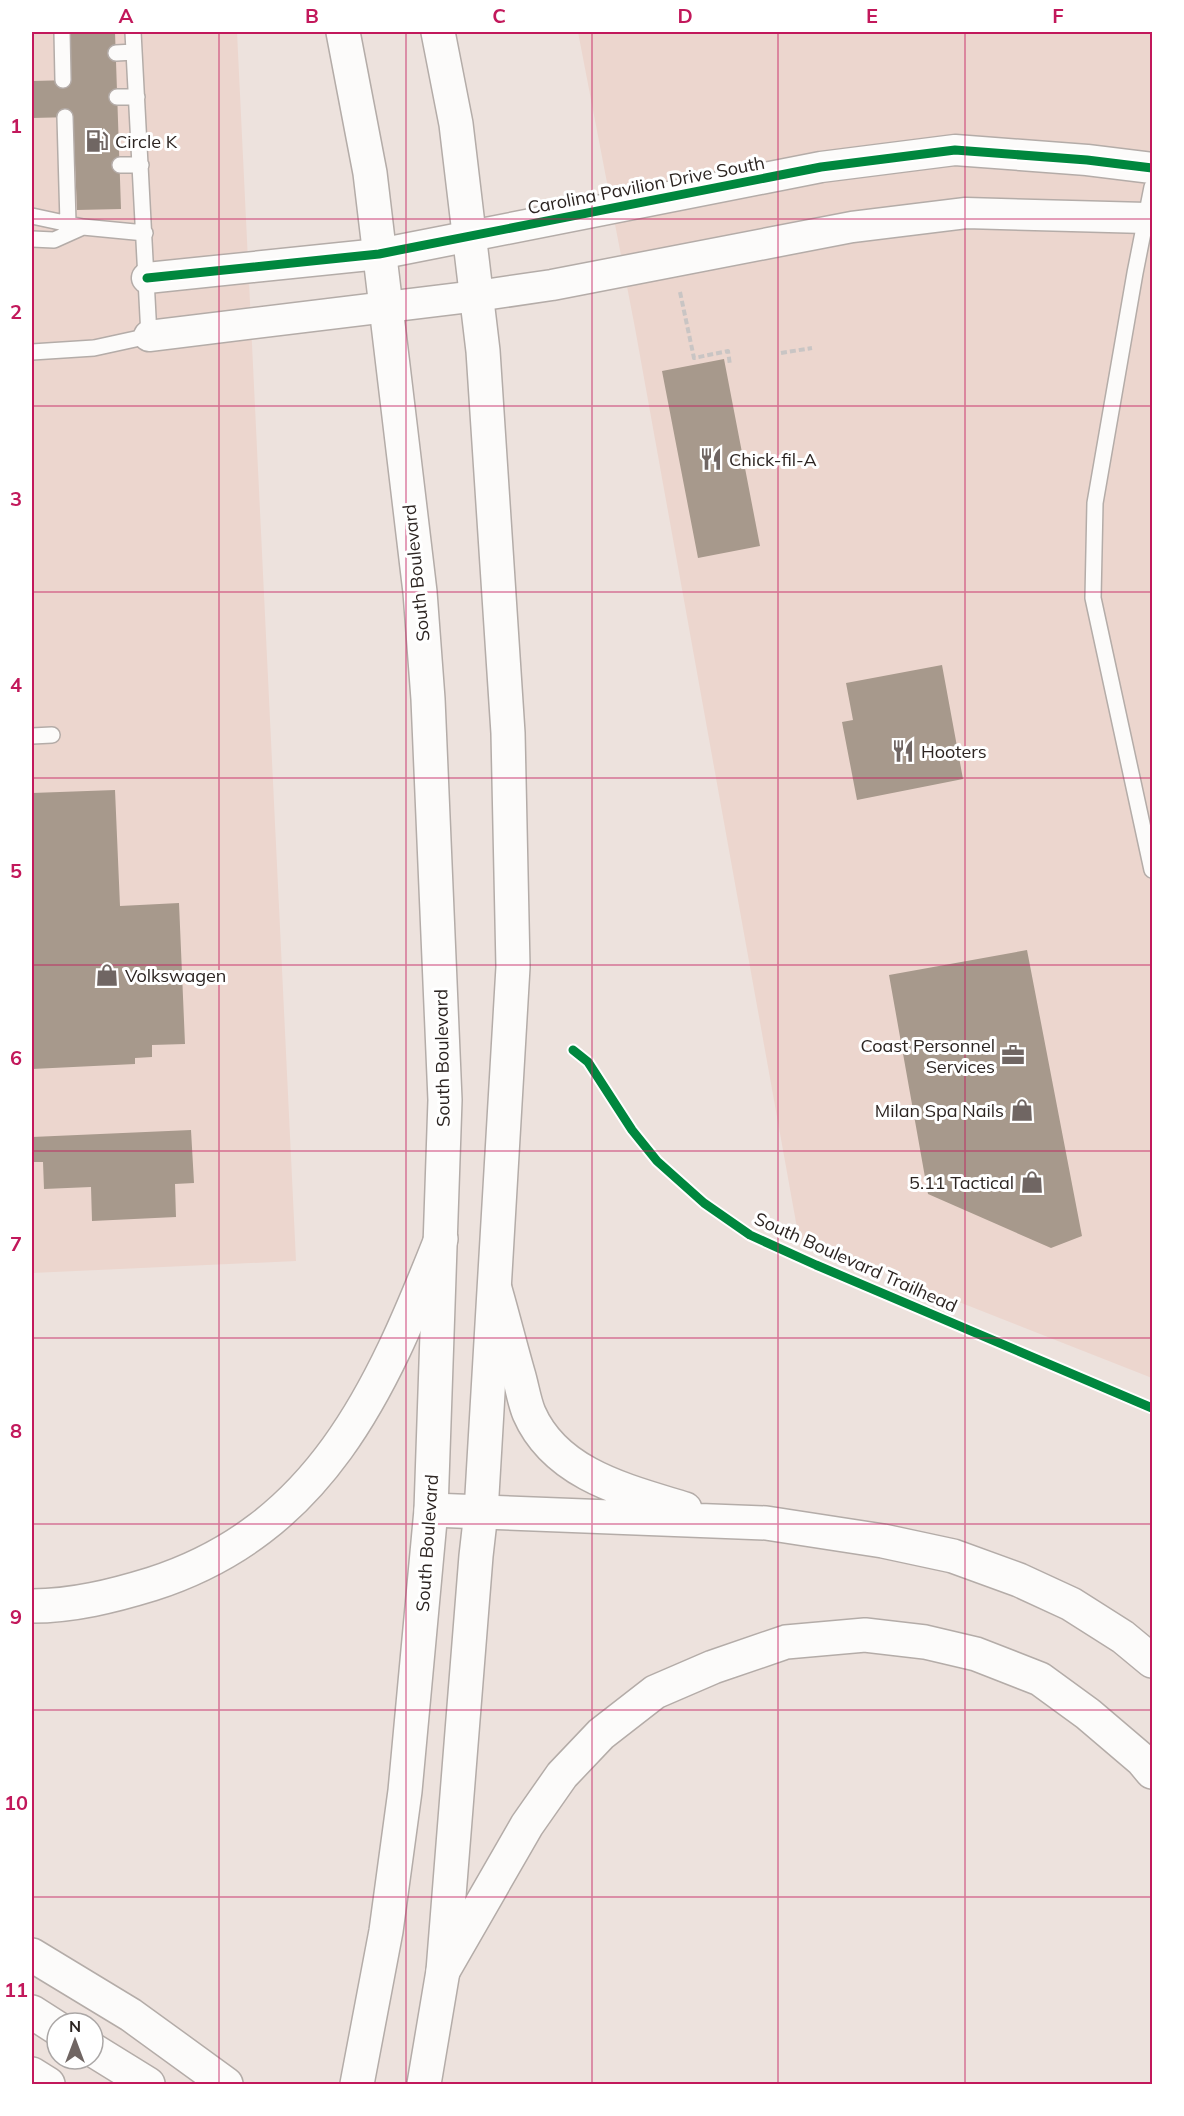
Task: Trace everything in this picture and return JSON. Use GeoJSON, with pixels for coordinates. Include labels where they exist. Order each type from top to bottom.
{"type":"FeatureCollection","features":[{"type":"Feature","properties":{"kind":"main road","name":"South Boulevard"},"geometry":{"type":"LineString","coordinates":[[343,32],[370,173],[420,592],[426,668],[445,1100],[431,1510],[405,1791],[386,1931],[357,2085]]}},
{"type":"Feature","properties":{"kind":"main road"},"geometry":{"type":"LineString","coordinates":[[427,2073],[443,1971],[481,1512],[513,967],[508,733],[483,351],[456,124],[438,32]]}},
{"type":"Feature","properties":{"kind":"main road"},"geometry":{"type":"LineString","coordinates":[[32,1606],[56,1606],[118,1594],[176,1576],[234,1547],[273,1519],[307,1486],[333,1456],[355,1423],[411,1316],[441,1239]]}},
{"type":"Feature","properties":{"kind":"main road"},"geometry":{"type":"LineString","coordinates":[[495,1289],[529,1414],[560,1456],[615,1488],[727,1522]]}},
{"type":"Feature","properties":{"kind":"main road"},"geometry":{"type":"LineString","coordinates":[[431,1510],[766,1523],[883,1541],[954,1556],[1019,1580],[1071,1604],[1123,1637],[1152,1661]]}},
{"type":"Feature","properties":{"kind":"main road"},"geometry":{"type":"LineString","coordinates":[[443,1971],[527,1825],[562,1775],[601,1734],[656,1692],[713,1667],[786,1642],[865,1635],[925,1642],[976,1654],[1040,1679],[1088,1714],[1142,1760],[1152,1773]]}},
{"type":"Feature","properties":{"kind":"main road"},"geometry":{"type":"LineString","coordinates":[[32,1955],[131,2015],[226,2085]]}},
{"type":"Feature","properties":{"kind":"main road"},"geometry":{"type":"LineString","coordinates":[[32,2012],[45,2020]]}},
{"type":"Feature","properties":{"kind":"main road"},"geometry":{"type":"LineString","coordinates":[[105,2058],[148,2085]]}},
{"type":"Feature","properties":{"kind":"main road"},"geometry":{"type":"LineString","coordinates":[[32,2074],[48,2085]]}},
{"type":"Feature","properties":{"kind":"street","name":"Carolina Pavilion Drive South"},"geometry":{"type":"LineString","coordinates":[[147,278],[379,254],[821,167],[955,150],[1087,160],[1152,168]]}},
{"type":"Feature","properties":{"kind":"street"},"geometry":{"type":"LineString","coordinates":[[149,336],[552,285],[852,227],[966,213],[1149,218]]}},
{"type":"Feature","properties":{"kind":"lane"},"geometry":{"type":"LineString","coordinates":[[62,32],[66,55],[63,80]]}},
{"type":"Feature","properties":{"kind":"lane"},"geometry":{"type":"LineString","coordinates":[[32,351],[94,348],[149,336],[133,32]]}},
{"type":"Feature","properties":{"kind":"lane"},"geometry":{"type":"LineString","coordinates":[[116,53],[134,52]]}},
{"type":"Feature","properties":{"kind":"lane"},"geometry":{"type":"LineString","coordinates":[[117,97],[137,98]]}},
{"type":"Feature","properties":{"kind":"lane"},"geometry":{"type":"LineString","coordinates":[[65,117],[71,166],[68,224]]}},
{"type":"Feature","properties":{"kind":"lane"},"geometry":{"type":"LineString","coordinates":[[120,165],[141,165]]}},
{"type":"Feature","properties":{"kind":"lane"},"geometry":{"type":"LineString","coordinates":[[1152,187],[1149,218],[1095,504],[1093,598],[1152,870]]}},
{"type":"Feature","properties":{"kind":"lane"},"geometry":{"type":"LineString","coordinates":[[32,216],[83,227],[145,233]]}},
{"type":"Feature","properties":{"kind":"lane"},"geometry":{"type":"LineString","coordinates":[[32,239],[54,240],[83,227]]}},
{"type":"Feature","properties":{"kind":"lane"},"geometry":{"type":"LineString","coordinates":[[32,736],[52,735]]}},
{"type":"Feature","properties":{"kind":"path"},"geometry":{"type":"LineString","coordinates":[[679,287],[694,358],[728,351],[730,365]]}},
{"type":"Feature","properties":{"kind":"path"},"geometry":{"type":"LineString","coordinates":[[782,354],[812,348]]}},
{"type":"Feature","properties":{"kind":"shaded area"},"geometry":{"type":"Polygon","coordinates":[[[32,32],[237,32],[296,1261],[32,1273],[32,32]]]}},
{"type":"Feature","properties":{"kind":"shaded area"},"geometry":{"type":"Polygon","coordinates":[[[578,32],[1152,32],[1152,1378],[799,1239],[635,328],[578,32]]]}},
{"type":"Feature","properties":{"kind":"building","name":"Circle K"},"geometry":{"type":"Polygon","coordinates":[[[69,32],[115,32],[121,209],[77,210],[73,117],[32,118],[32,81],[71,80],[69,32]]]}},
{"type":"Feature","properties":{"kind":"building","name":"Chick-fil-A"},"geometry":{"type":"Polygon","coordinates":[[[724,359],[760,546],[698,558],[662,371],[724,359]]]}},
{"type":"Feature","properties":{"kind":"building","name":"Hooters"},"geometry":{"type":"Polygon","coordinates":[[[942,665],[963,779],[857,800],[842,722],[853,720],[846,683],[942,665]]]}},
{"type":"Feature","properties":{"kind":"building","name":"Volkswagen"},"geometry":{"type":"Polygon","coordinates":[[[115,790],[120,906],[179,903],[185,1044],[152,1045],[152,1057],[135,1058],[135,1064],[32,1069],[32,793],[115,790]]]}},
{"type":"Feature","properties":{"kind":"building"},"geometry":{"type":"Polygon","coordinates":[[[1027,950],[1082,1236],[1051,1248],[928,1194],[889,975],[1027,950]]]}},
{"type":"Feature","properties":{"kind":"building"},"geometry":{"type":"Polygon","coordinates":[[[191,1130],[194,1183],[175,1184],[176,1217],[92,1221],[91,1187],[44,1189],[43,1162],[32,1162],[32,1137],[191,1130]]]}},
{"type":"Feature","properties":{"kind":"cycle path"},"geometry":{"type":"LineString","coordinates":[[147,278],[379,254],[821,167],[955,150],[1087,160],[1152,168]]}},
{"type":"Feature","properties":{"kind":"cycle path","name":"South Boulevard Trailhead"},"geometry":{"type":"LineString","coordinates":[[573,1050],[588,1062],[632,1130],[657,1161],[704,1203],[750,1235],[1152,1408]]}},
{"type":"Feature","properties":{"kind":"place","name":"Circle K"},"geometry":{"type":"Point","coordinates":[97,141]}},
{"type":"Feature","properties":{"kind":"place","name":"Chick-fil-A"},"geometry":{"type":"Point","coordinates":[711,459]}},
{"type":"Feature","properties":{"kind":"place","name":"Hooters"},"geometry":{"type":"Point","coordinates":[903,751]}},
{"type":"Feature","properties":{"kind":"place","name":"Volkswagen"},"geometry":{"type":"Point","coordinates":[107,975]}},
{"type":"Feature","properties":{"kind":"place","name":"Coast Personnel Services"},"geometry":{"type":"Point","coordinates":[1013,1055]}},
{"type":"Feature","properties":{"kind":"place","name":"Milan Spa Nails"},"geometry":{"type":"Point","coordinates":[1022,1110]}},
{"type":"Feature","properties":{"kind":"place","name":"5.11 Tactical"},"geometry":{"type":"Point","coordinates":[1032,1182]}}]}
